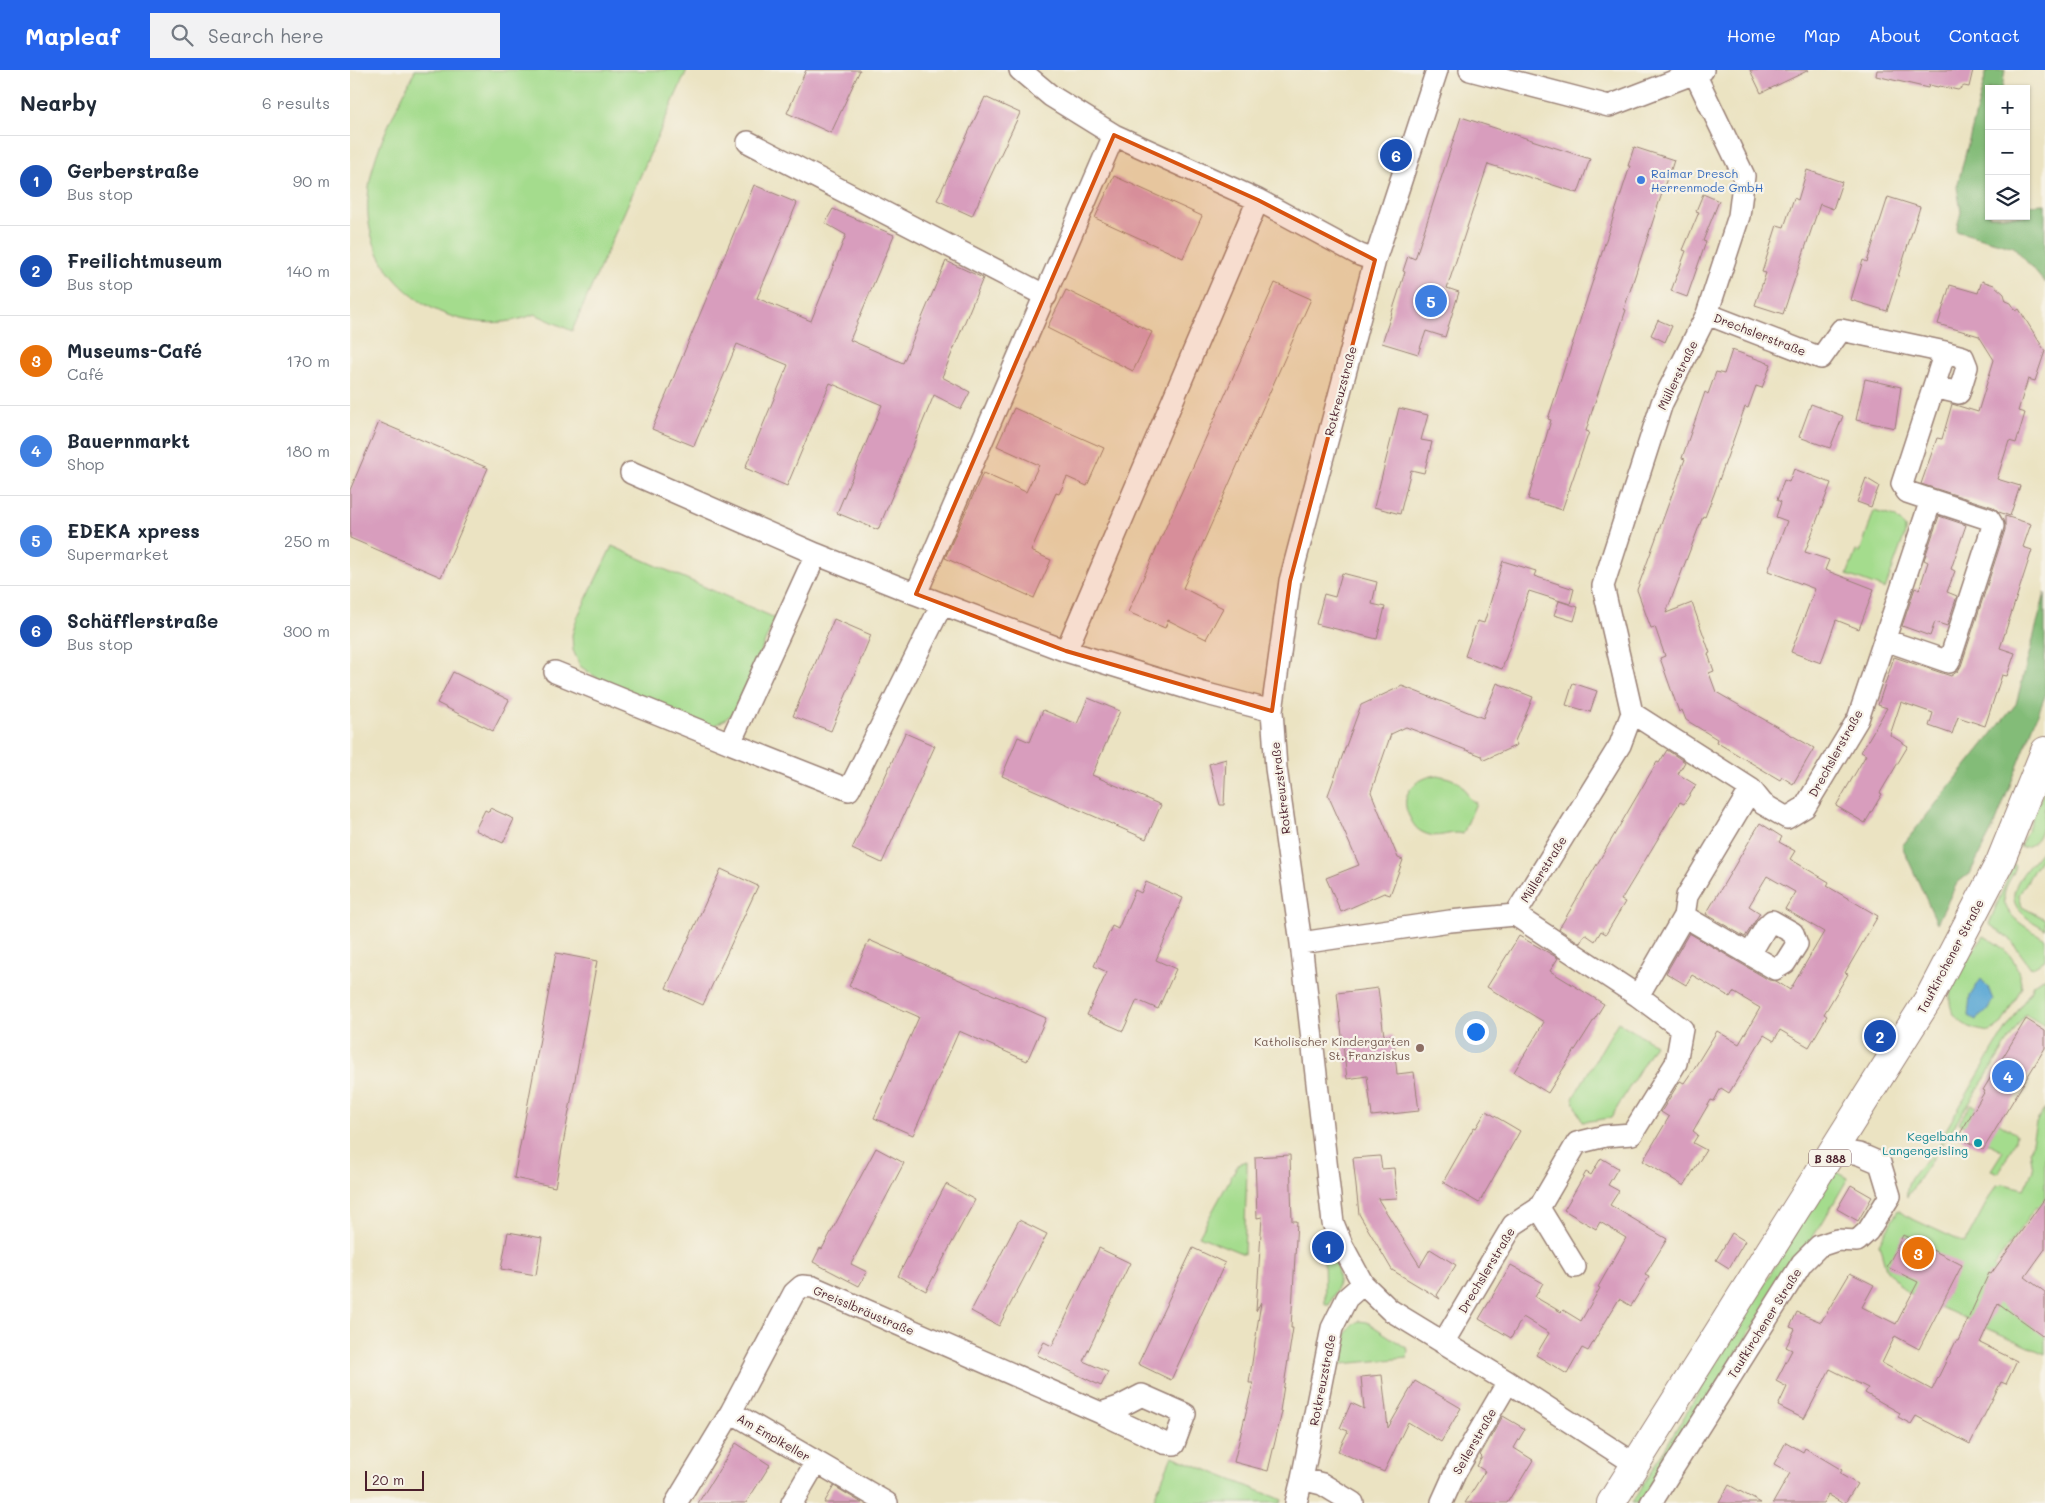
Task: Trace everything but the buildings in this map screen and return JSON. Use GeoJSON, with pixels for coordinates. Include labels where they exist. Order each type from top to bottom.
{"type":"FeatureCollection","features":[{"type":"Feature","properties":{"kind":"main road","name":"Taufkirchener Straße"},"geometry":{"type":"LineString","coordinates":[[1611,1503],[1929,998],[2000,862],[2045,751]]}},
{"type":"Feature","properties":{"kind":"street"},"geometry":{"type":"LineString","coordinates":[[1020,70],[1051,96],[1114,135],[1258,200],[1360,255],[1375,260]]}},
{"type":"Feature","properties":{"kind":"street","name":"Rotkreuzstraße"},"geometry":{"type":"LineString","coordinates":[[1296,1503],[1332,1328],[1347,1298],[1363,1284],[1342,1245],[1333,1223],[1301,943],[1276,768],[1272,711],[1290,581],[1375,260],[1437,70]]}},
{"type":"Feature","properties":{"kind":"street"},"geometry":{"type":"LineString","coordinates":[[1470,70],[1609,106],[1699,72]]}},
{"type":"Feature","properties":{"kind":"street","name":"Müllerstraße"},"geometry":{"type":"LineString","coordinates":[[1301,943],[1450,921],[1515,915],[1620,745],[1632,713],[1603,586],[1662,403],[1707,314],[1739,216],[1744,176],[1699,72]]}},
{"type":"Feature","properties":{"kind":"street"},"geometry":{"type":"LineString","coordinates":[[916,594],[1114,135]]}},
{"type":"Feature","properties":{"kind":"street"},"geometry":{"type":"LineString","coordinates":[[748,142],[1046,296]]}},
{"type":"Feature","properties":{"kind":"street"},"geometry":{"type":"LineString","coordinates":[[1066,651],[1258,200]]}},
{"type":"Feature","properties":{"kind":"street","name":"Drechslerstraße"},"geometry":{"type":"LineString","coordinates":[[1707,314],[1821,358],[1841,330],[1945,352],[1902,484],[1907,492],[1989,519],[1993,526],[1949,662],[1885,640]]}},
{"type":"Feature","properties":{"kind":"street"},"geometry":{"type":"LineString","coordinates":[[630,473],[816,554],[1066,651],[1203,693],[1272,711]]}},
{"type":"Feature","properties":{"kind":"street","name":"Drechslerstraße"},"geometry":{"type":"LineString","coordinates":[[1751,789],[1763,804],[1787,818],[1805,807],[1858,719],[1931,500]]}},
{"type":"Feature","properties":{"kind":"street"},"geometry":{"type":"LineString","coordinates":[[730,742],[816,554]]}},
{"type":"Feature","properties":{"kind":"street"},"geometry":{"type":"LineString","coordinates":[[555,672],[849,790],[942,604]]}},
{"type":"Feature","properties":{"kind":"street"},"geometry":{"type":"LineString","coordinates":[[1632,713],[1751,789],[1687,896],[1684,916],[1638,996]]}},
{"type":"Feature","properties":{"kind":"street","name":"Drechslerstraße"},"geometry":{"type":"LineString","coordinates":[[1443,1343],[1513,1225],[1539,1208],[1577,1143],[1606,1136],[1632,1134],[1676,1063],[1682,1029],[1638,996],[1515,915]]}},
{"type":"Feature","properties":{"kind":"street"},"geometry":{"type":"LineString","coordinates":[[1684,916],[1750,954]]}},
{"type":"Feature","properties":{"kind":"street","name":"Taufkirchener Straße"},"geometry":{"type":"LineString","coordinates":[[1651,1503],[1802,1263],[1819,1246],[1837,1240],[1857,1240],[1868,1231],[1890,1196],[1880,1163],[1859,1154],[1835,1150]]}},
{"type":"Feature","properties":{"kind":"street"},"geometry":{"type":"LineString","coordinates":[[1539,1208],[1575,1267]]}},
{"type":"Feature","properties":{"kind":"street"},"geometry":{"type":"LineString","coordinates":[[1363,1284],[1390,1310],[1508,1382],[1635,1464]]}},
{"type":"Feature","properties":{"kind":"street","name":"Greisslbräustraße"},"geometry":{"type":"LineString","coordinates":[[676,1503],[731,1412],[794,1293],[798,1288],[806,1286],[813,1287],[1101,1413]]}},
{"type":"Feature","properties":{"kind":"street","name":"Seilerstraße"},"geometry":{"type":"LineString","coordinates":[[1441,1502],[1455,1473],[1508,1382]]}},
{"type":"Feature","properties":{"kind":"street","name":"Am Emplkeller"},"geometry":{"type":"LineString","coordinates":[[731,1412],[887,1503]]}},
{"type":"Feature","properties":{"kind":"street","name":"Am Emplkeller"},"geometry":{"type":"LineString","coordinates":[[792,1503],[816,1462]]}},
{"type":"Feature","properties":{"kind":"street"},"geometry":{"type":"LineString","coordinates":[[1302,1479],[1322,1484],[1353,1503]]}},
{"type":"Feature","properties":{"kind":"highlighted area"},"geometry":{"type":"Polygon","coordinates":[[[1114,135],[1258,200],[1375,260],[1290,581],[1272,711],[1066,651],[916,594],[1114,135]]]}},
{"type":"Feature","properties":{"kind":"green space"},"geometry":{"type":"Polygon","coordinates":[[[415,70],[687,70],[572,331],[535,314],[505,322],[475,322],[446,314],[419,300],[397,281],[380,257],[370,229],[368,197],[370,180],[379,148],[415,70]]]}},
{"type":"Feature","properties":{"kind":"green space"},"geometry":{"type":"Polygon","coordinates":[[[1987,70],[2005,70],[2003,85],[1985,85],[1985,220],[2030,220],[2030,205],[2045,204],[2045,283],[2014,247],[1956,231],[1961,212],[1957,187],[1987,70]]]}},
{"type":"Feature","properties":{"kind":"green space"},"geometry":{"type":"Polygon","coordinates":[[[1874,511],[1895,517],[1905,527],[1905,534],[1885,589],[1847,575],[1856,551],[1860,552],[1874,511]]]}},
{"type":"Feature","properties":{"kind":"green space"},"geometry":{"type":"Polygon","coordinates":[[[612,546],[775,618],[735,712],[724,720],[712,727],[597,678],[580,666],[573,650],[572,635],[577,618],[612,546]]]}},
{"type":"Feature","properties":{"kind":"green space"},"geometry":{"type":"Polygon","coordinates":[[[2045,593],[2045,696],[1995,824],[1970,873],[1957,883],[1937,923],[1902,846],[2016,704],[2045,593]]]}},
{"type":"Feature","properties":{"kind":"green space"},"geometry":{"type":"Polygon","coordinates":[[[1437,775],[1458,782],[1476,803],[1463,834],[1428,835],[1418,829],[1410,818],[1406,802],[1410,789],[1422,780],[1437,775]]]}},
{"type":"Feature","properties":{"kind":"green space"},"geometry":{"type":"Polygon","coordinates":[[[2045,788],[2044,817],[2039,835],[2028,846],[2020,847],[2045,788]]]}},
{"type":"Feature","properties":{"kind":"green space"},"geometry":{"type":"Polygon","coordinates":[[[2045,846],[2045,851],[2019,895],[2022,907],[2045,919],[2045,929],[2022,913],[2016,905],[2014,896],[2020,878],[2045,846]]]}},
{"type":"Feature","properties":{"kind":"green space"},"geometry":{"type":"Polygon","coordinates":[[[2013,864],[2016,866],[2006,887],[2005,905],[2015,919],[2045,939],[2045,960],[2031,968],[2010,939],[1989,924],[2013,864]]]}},
{"type":"Feature","properties":{"kind":"green space"},"geometry":{"type":"Polygon","coordinates":[[[1984,936],[2010,956],[2017,969],[2022,987],[2002,1023],[1990,1032],[1975,1029],[1962,1023],[1955,1016],[1951,1006],[1950,995],[1964,963],[1984,936]]]}},
{"type":"Feature","properties":{"kind":"green space"},"geometry":{"type":"Polygon","coordinates":[[[2045,977],[2045,1026],[2025,1014],[1907,1197],[1907,1187],[1911,1179],[1941,1142],[1944,1133],[2030,992],[2033,984],[2045,977]]]}},
{"type":"Feature","properties":{"kind":"green space"},"geometry":{"type":"Polygon","coordinates":[[[1618,1022],[1655,1044],[1611,1118],[1582,1122],[1573,1098],[1618,1022]]]}},
{"type":"Feature","properties":{"kind":"green space"},"geometry":{"type":"Polygon","coordinates":[[[1971,1104],[2016,1134],[2015,1141],[1999,1173],[1991,1170],[2003,1151],[1968,1133],[1970,1129],[1959,1123],[1971,1104]]]}},
{"type":"Feature","properties":{"kind":"green space"},"geometry":{"type":"Polygon","coordinates":[[[2045,1108],[2045,1213],[2036,1207],[1993,1267],[2011,1282],[2045,1337],[2045,1354],[1906,1292],[1886,1269],[1879,1244],[1898,1210],[1906,1216],[1965,1243],[1996,1185],[2004,1184],[2024,1189],[2033,1170],[2030,1151],[2036,1123],[2045,1108]]]}},
{"type":"Feature","properties":{"kind":"green space"},"geometry":{"type":"Polygon","coordinates":[[[1247,1161],[1244,1254],[1199,1236],[1236,1168],[1240,1163],[1247,1161]]]}},
{"type":"Feature","properties":{"kind":"green space"},"geometry":{"type":"Polygon","coordinates":[[[1835,1171],[1848,1178],[1821,1225],[1786,1274],[1642,1503],[1632,1503],[1824,1185],[1835,1171]]]}},
{"type":"Feature","properties":{"kind":"green space"},"geometry":{"type":"Polygon","coordinates":[[[1324,1254],[1331,1256],[1338,1275],[1337,1286],[1329,1305],[1325,1305],[1324,1254]]]}},
{"type":"Feature","properties":{"kind":"green space"},"geometry":{"type":"Polygon","coordinates":[[[1359,1321],[1367,1322],[1408,1349],[1407,1358],[1341,1364],[1346,1334],[1353,1324],[1359,1321]]]}},
{"type":"Feature","properties":{"kind":"green space"},"geometry":{"type":"Polygon","coordinates":[[[1172,1456],[1282,1500],[1281,1503],[1152,1503],[1172,1456]]]}},
{"type":"Feature","properties":{"kind":"water"},"geometry":{"type":"Polygon","coordinates":[[[1981,979],[1988,987],[1993,1000],[1987,1010],[1976,1020],[1968,1016],[1970,996],[1981,979]]]}},
{"type":"Feature","properties":{"kind":"place","name":"Schäfflerstraße"},"geometry":{"type":"Point","coordinates":[1396,155]}},
{"type":"Feature","properties":{"kind":"place","name":"Raimar Dresch Herrenmode GmbH"},"geometry":{"type":"Point","coordinates":[1641,180]}},
{"type":"Feature","properties":{"kind":"place","name":"EDEKA xpress"},"geometry":{"type":"Point","coordinates":[1431,301]}},
{"type":"Feature","properties":{"kind":"place","name":"Freilichtmuseum"},"geometry":{"type":"Point","coordinates":[1880,1036]}},
{"type":"Feature","properties":{"kind":"place","name":"Katholischer Kindergarten St. Franziskus"},"geometry":{"type":"Point","coordinates":[1420,1048]}},
{"type":"Feature","properties":{"kind":"place","name":"Bauernmarkt"},"geometry":{"type":"Point","coordinates":[2008,1076]}},
{"type":"Feature","properties":{"kind":"place","name":"Kegelbahn Langengeisling"},"geometry":{"type":"Point","coordinates":[1978,1143]}},
{"type":"Feature","properties":{"kind":"place","name":"Gerberstraße"},"geometry":{"type":"Point","coordinates":[1328,1247]}},
{"type":"Feature","properties":{"kind":"place","name":"Museums-Café"},"geometry":{"type":"Point","coordinates":[1918,1253]}}]}
